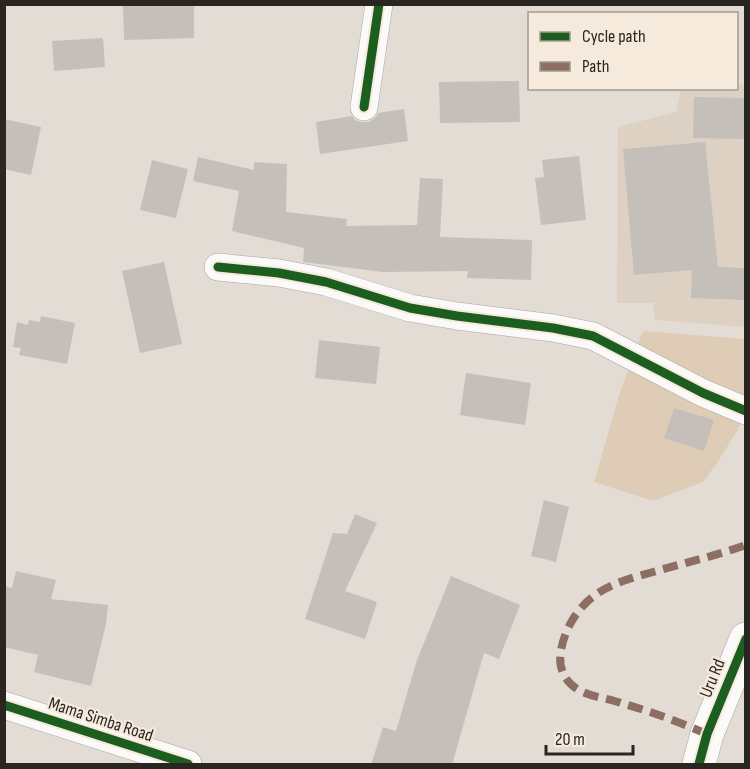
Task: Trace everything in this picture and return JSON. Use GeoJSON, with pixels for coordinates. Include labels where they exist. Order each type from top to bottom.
{"type":"FeatureCollection","features":[{"type":"Feature","properties":{"kind":"street"},"geometry":{"type":"LineString","coordinates":[[364,107],[378,4]]}},
{"type":"Feature","properties":{"kind":"street"},"geometry":{"type":"LineString","coordinates":[[218,267],[279,273],[326,282],[410,308],[553,328],[593,336],[703,393],[746,411]]}},
{"type":"Feature","properties":{"kind":"street","name":"Uru Rd"},"geometry":{"type":"LineString","coordinates":[[699,765],[707,734],[746,639]]}},
{"type":"Feature","properties":{"kind":"street","name":"Mama Simba Road"},"geometry":{"type":"LineString","coordinates":[[4,705],[188,765]]}},
{"type":"Feature","properties":{"kind":"shaded area"},"geometry":{"type":"Polygon","coordinates":[[[738,84],[745,85],[745,327],[655,320],[653,303],[617,303],[618,127],[676,112],[681,90],[738,90],[738,84]]]}},
{"type":"Feature","properties":{"kind":"shaded area"},"geometry":{"type":"Polygon","coordinates":[[[643,331],[745,339],[745,397],[740,411],[740,426],[703,482],[653,501],[594,482],[619,395],[643,331]]]}},
{"type":"Feature","properties":{"kind":"building"},"geometry":{"type":"Polygon","coordinates":[[[123,4],[194,4],[194,38],[124,40],[123,4]]]}},
{"type":"Feature","properties":{"kind":"building"},"geometry":{"type":"Polygon","coordinates":[[[103,38],[105,67],[54,71],[52,41],[103,38]]]}},
{"type":"Feature","properties":{"kind":"building"},"geometry":{"type":"Polygon","coordinates":[[[519,81],[520,122],[440,123],[439,82],[519,81]]]}},
{"type":"Feature","properties":{"kind":"building"},"geometry":{"type":"Polygon","coordinates":[[[694,97],[746,98],[746,139],[693,138],[694,97]]]}},
{"type":"Feature","properties":{"kind":"building"},"geometry":{"type":"Polygon","coordinates":[[[404,109],[408,141],[320,154],[316,122],[352,116],[355,120],[369,122],[378,113],[404,109]]]}},
{"type":"Feature","properties":{"kind":"building"},"geometry":{"type":"Polygon","coordinates":[[[4,119],[41,127],[31,175],[4,169],[4,119]]]}},
{"type":"Feature","properties":{"kind":"building"},"geometry":{"type":"Polygon","coordinates":[[[705,142],[718,267],[746,268],[746,300],[691,298],[692,270],[634,275],[623,149],[705,142]]]}},
{"type":"Feature","properties":{"kind":"building"},"geometry":{"type":"Polygon","coordinates":[[[579,156],[586,220],[541,225],[535,178],[544,177],[542,160],[579,156]]]}},
{"type":"Feature","properties":{"kind":"building"},"geometry":{"type":"Polygon","coordinates":[[[198,157],[254,170],[254,162],[287,164],[286,212],[347,219],[346,226],[417,225],[420,178],[443,179],[440,237],[532,240],[531,280],[467,278],[468,271],[383,272],[303,262],[304,248],[232,231],[239,191],[193,181],[198,157]]]}},
{"type":"Feature","properties":{"kind":"building"},"geometry":{"type":"Polygon","coordinates":[[[152,160],[188,169],[176,218],[140,210],[152,160]]]}},
{"type":"Feature","properties":{"kind":"building"},"geometry":{"type":"Polygon","coordinates":[[[164,262],[182,344],[140,353],[122,271],[164,262]]]}},
{"type":"Feature","properties":{"kind":"building"},"geometry":{"type":"Polygon","coordinates":[[[41,316],[75,323],[67,364],[19,355],[21,348],[13,347],[17,322],[28,325],[29,320],[40,322],[41,316]]]}},
{"type":"Feature","properties":{"kind":"building"},"geometry":{"type":"Polygon","coordinates":[[[319,340],[380,347],[376,384],[315,378],[319,340]]]}},
{"type":"Feature","properties":{"kind":"building"},"geometry":{"type":"Polygon","coordinates":[[[466,373],[531,383],[525,425],[460,415],[466,373]]]}},
{"type":"Feature","properties":{"kind":"building"},"geometry":{"type":"Polygon","coordinates":[[[674,408],[714,420],[704,451],[664,438],[674,408]]]}},
{"type":"Feature","properties":{"kind":"building"},"geometry":{"type":"Polygon","coordinates":[[[544,500],[569,507],[556,562],[531,556],[544,500]]]}},
{"type":"Feature","properties":{"kind":"building"},"geometry":{"type":"Polygon","coordinates":[[[355,514],[377,523],[345,591],[377,602],[365,639],[305,619],[333,533],[347,534],[355,514]]]}},
{"type":"Feature","properties":{"kind":"building"},"geometry":{"type":"Polygon","coordinates":[[[16,571],[56,580],[51,599],[108,605],[106,624],[91,686],[34,672],[38,655],[4,647],[4,586],[12,588],[16,571]]]}},
{"type":"Feature","properties":{"kind":"building"},"geometry":{"type":"Polygon","coordinates":[[[451,576],[520,605],[499,659],[484,653],[452,765],[371,765],[383,727],[396,731],[417,660],[451,576]]]}},
{"type":"Feature","properties":{"kind":"marked path"},"geometry":{"type":"LineString","coordinates":[[707,734],[654,713],[582,692],[568,681],[563,672],[560,662],[561,650],[577,613],[601,591],[630,579],[746,545]]}},
{"type":"Feature","properties":{"kind":"cycle path"},"geometry":{"type":"LineString","coordinates":[[364,107],[379,4]]}},
{"type":"Feature","properties":{"kind":"cycle path"},"geometry":{"type":"LineString","coordinates":[[218,267],[279,273],[326,282],[410,308],[553,328],[593,336],[703,393],[746,411]]}},
{"type":"Feature","properties":{"kind":"cycle path"},"geometry":{"type":"LineString","coordinates":[[699,764],[707,734],[746,639]]}},
{"type":"Feature","properties":{"kind":"cycle path"},"geometry":{"type":"LineString","coordinates":[[4,705],[188,764]]}}]}
